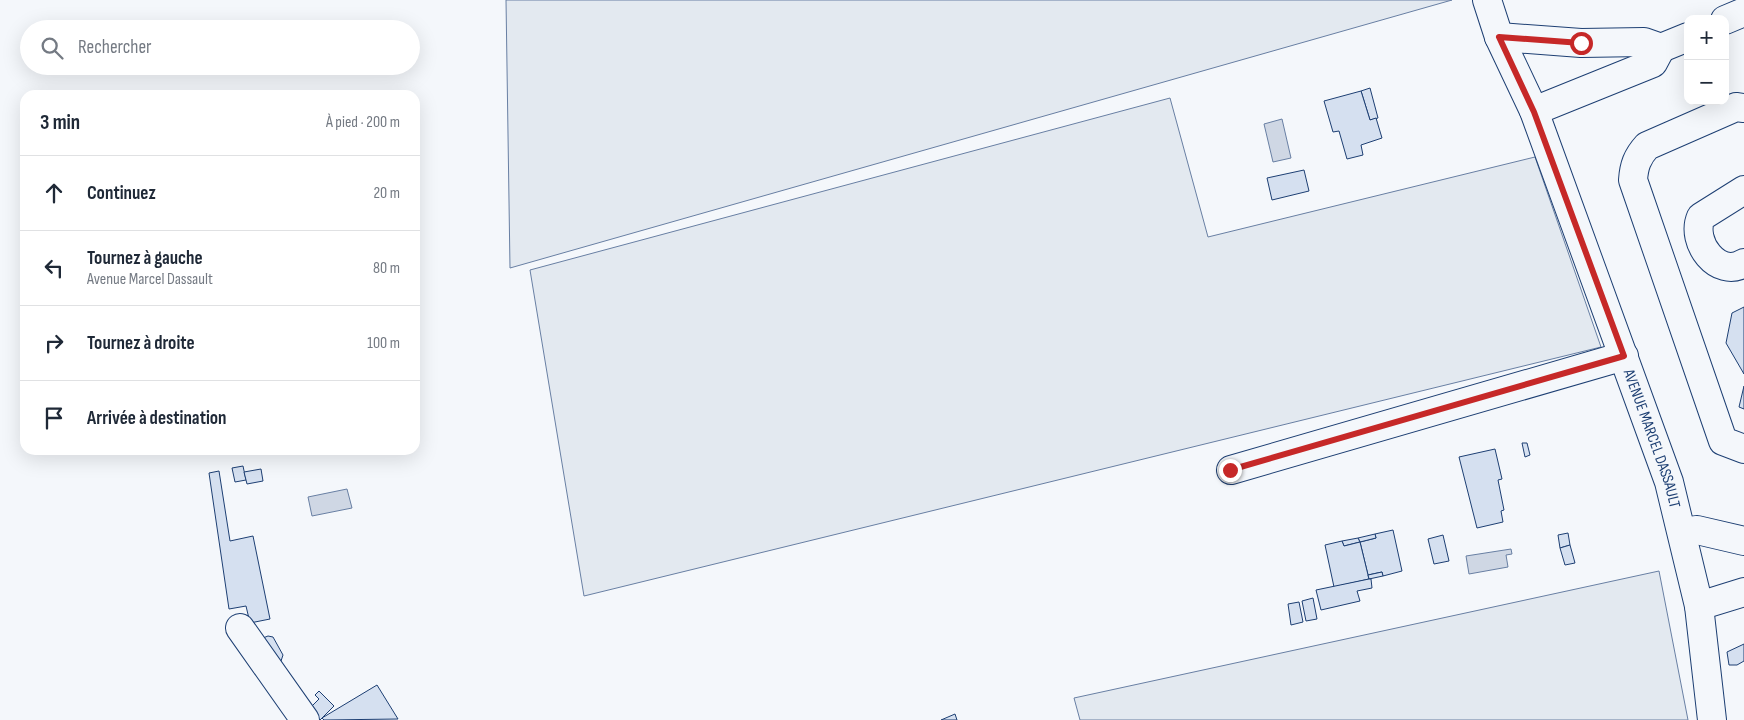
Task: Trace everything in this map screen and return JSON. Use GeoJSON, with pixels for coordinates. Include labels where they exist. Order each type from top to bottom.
{"type":"FeatureCollection","features":[{"type":"Feature","properties":{"kind":"street","name":"AVENUE MARCEL DASSAULT"},"geometry":{"type":"LineString","coordinates":[[1486,0],[1499,37],[1534,112],[1669,482],[1699,606],[1712,720]]}},
{"type":"Feature","properties":{"kind":"street"},"geometry":{"type":"LineString","coordinates":[[1742,0],[1744,5]]}},
{"type":"Feature","properties":{"kind":"street"},"geometry":{"type":"LineString","coordinates":[[1729,18],[1744,12]]}},
{"type":"Feature","properties":{"kind":"street"},"geometry":{"type":"LineString","coordinates":[[1499,37],[1581,43],[1644,42],[1661,48]]}},
{"type":"Feature","properties":{"kind":"street"},"geometry":{"type":"LineString","coordinates":[[1534,112],[1653,63],[1661,48],[1684,38]]}},
{"type":"Feature","properties":{"kind":"street"},"geometry":{"type":"LineString","coordinates":[[1744,108],[1736,107],[1648,146],[1640,154],[1635,164],[1633,180],[1719,430],[1724,441],[1744,449]]}},
{"type":"Feature","properties":{"kind":"street"},"geometry":{"type":"LineString","coordinates":[[1744,190],[1701,217],[1698,223],[1703,248],[1707,256],[1728,268],[1735,268],[1744,263]]}},
{"type":"Feature","properties":{"kind":"street"},"geometry":{"type":"LineString","coordinates":[[1230,470],[1624,356]]}},
{"type":"Feature","properties":{"kind":"street"},"geometry":{"type":"LineString","coordinates":[[1682,532],[1697,530],[1744,541]]}},
{"type":"Feature","properties":{"kind":"street"},"geometry":{"type":"LineString","coordinates":[[1699,606],[1744,592]]}},
{"type":"Feature","properties":{"kind":"street"},"geometry":{"type":"LineString","coordinates":[[240,628],[305,720]]}},
{"type":"Feature","properties":{"kind":"shaded area"},"geometry":{"type":"Polygon","coordinates":[[[506,0],[1452,0],[510,268],[506,0]]]}},
{"type":"Feature","properties":{"kind":"shaded area"},"geometry":{"type":"Polygon","coordinates":[[[1170,98],[1208,237],[1535,157],[1601,347],[584,596],[530,270],[1170,98]]]}},
{"type":"Feature","properties":{"kind":"shaded area"},"geometry":{"type":"Polygon","coordinates":[[[1282,119],[1291,158],[1273,162],[1264,124],[1282,119]]]}},
{"type":"Feature","properties":{"kind":"shaded area"},"geometry":{"type":"Polygon","coordinates":[[[347,489],[352,508],[312,516],[308,497],[347,489]]]}},
{"type":"Feature","properties":{"kind":"shaded area"},"geometry":{"type":"Polygon","coordinates":[[[1511,549],[1512,554],[1506,555],[1508,567],[1469,574],[1466,556],[1511,549]]]}},
{"type":"Feature","properties":{"kind":"shaded area"},"geometry":{"type":"Polygon","coordinates":[[[1659,571],[1688,720],[1080,720],[1074,698],[1659,571]]]}},
{"type":"Feature","properties":{"kind":"building"},"geometry":{"type":"Polygon","coordinates":[[[1370,88],[1378,118],[1370,120],[1361,91],[1370,88]]]}},
{"type":"Feature","properties":{"kind":"building"},"geometry":{"type":"Polygon","coordinates":[[[1361,91],[1370,120],[1376,118],[1382,138],[1361,145],[1363,155],[1347,159],[1339,131],[1333,132],[1324,101],[1361,91]]]}},
{"type":"Feature","properties":{"kind":"building"},"geometry":{"type":"Polygon","coordinates":[[[1304,170],[1309,191],[1272,200],[1267,178],[1304,170]]]}},
{"type":"Feature","properties":{"kind":"building"},"geometry":{"type":"Polygon","coordinates":[[[1744,307],[1744,374],[1726,343],[1732,313],[1744,307]]]}},
{"type":"Feature","properties":{"kind":"building"},"geometry":{"type":"Polygon","coordinates":[[[1744,386],[1744,409],[1739,407],[1744,386]]]}},
{"type":"Feature","properties":{"kind":"building"},"geometry":{"type":"Polygon","coordinates":[[[1522,443],[1527,443],[1530,455],[1525,457],[1522,443]]]}},
{"type":"Feature","properties":{"kind":"building"},"geometry":{"type":"Polygon","coordinates":[[[1495,449],[1502,479],[1498,480],[1504,510],[1501,511],[1503,522],[1477,528],[1459,457],[1495,449]]]}},
{"type":"Feature","properties":{"kind":"building"},"geometry":{"type":"Polygon","coordinates":[[[243,466],[246,480],[235,482],[232,468],[243,466]]]}},
{"type":"Feature","properties":{"kind":"building"},"geometry":{"type":"Polygon","coordinates":[[[261,469],[263,481],[247,484],[244,472],[261,469]]]}},
{"type":"Feature","properties":{"kind":"building"},"geometry":{"type":"Polygon","coordinates":[[[219,471],[230,541],[253,536],[270,619],[250,623],[246,606],[229,609],[209,473],[219,471]]]}},
{"type":"Feature","properties":{"kind":"building"},"geometry":{"type":"Polygon","coordinates":[[[1393,530],[1402,571],[1383,576],[1382,572],[1368,575],[1360,542],[1376,538],[1375,534],[1393,530]]]}},
{"type":"Feature","properties":{"kind":"building"},"geometry":{"type":"Polygon","coordinates":[[[1568,533],[1570,545],[1560,548],[1558,535],[1568,533]]]}},
{"type":"Feature","properties":{"kind":"building"},"geometry":{"type":"Polygon","coordinates":[[[1375,534],[1376,538],[1360,542],[1358,538],[1375,534]]]}},
{"type":"Feature","properties":{"kind":"building"},"geometry":{"type":"Polygon","coordinates":[[[1443,535],[1449,561],[1434,564],[1428,539],[1443,535]]]}},
{"type":"Feature","properties":{"kind":"building"},"geometry":{"type":"Polygon","coordinates":[[[1358,538],[1360,542],[1344,546],[1342,541],[1358,538]]]}},
{"type":"Feature","properties":{"kind":"building"},"geometry":{"type":"Polygon","coordinates":[[[1342,541],[1344,546],[1360,542],[1369,579],[1334,587],[1325,545],[1342,541]]]}},
{"type":"Feature","properties":{"kind":"building"},"geometry":{"type":"Polygon","coordinates":[[[1570,545],[1575,563],[1565,565],[1560,548],[1570,545]]]}},
{"type":"Feature","properties":{"kind":"building"},"geometry":{"type":"Polygon","coordinates":[[[1382,572],[1383,576],[1369,579],[1368,575],[1382,572]]]}},
{"type":"Feature","properties":{"kind":"building"},"geometry":{"type":"Polygon","coordinates":[[[1371,579],[1372,588],[1357,591],[1360,601],[1321,610],[1316,590],[1371,579]]]}},
{"type":"Feature","properties":{"kind":"building"},"geometry":{"type":"Polygon","coordinates":[[[1313,598],[1317,619],[1306,621],[1302,601],[1313,598]]]}},
{"type":"Feature","properties":{"kind":"building"},"geometry":{"type":"Polygon","coordinates":[[[1299,602],[1303,622],[1291,625],[1288,604],[1299,602]]]}},
{"type":"Feature","properties":{"kind":"building"},"geometry":{"type":"Polygon","coordinates":[[[268,636],[273,637],[283,655],[281,661],[272,666],[258,640],[268,636]]]}},
{"type":"Feature","properties":{"kind":"building"},"geometry":{"type":"Polygon","coordinates":[[[1744,644],[1744,661],[1737,665],[1729,665],[1727,652],[1744,644]]]}},
{"type":"Feature","properties":{"kind":"building"},"geometry":{"type":"Polygon","coordinates":[[[377,685],[398,719],[324,720],[322,718],[377,685]]]}},
{"type":"Feature","properties":{"kind":"building"},"geometry":{"type":"Polygon","coordinates":[[[319,691],[334,706],[320,720],[309,709],[319,699],[315,695],[319,691]]]}},
{"type":"Feature","properties":{"kind":"building"},"geometry":{"type":"Polygon","coordinates":[[[955,714],[957,720],[941,720],[955,714]]]}},
{"type":"Feature","properties":{"kind":"route"},"geometry":{"type":"LineString","coordinates":[[1230,470],[1624,356],[1534,112],[1499,37],[1581,43]]}}]}
